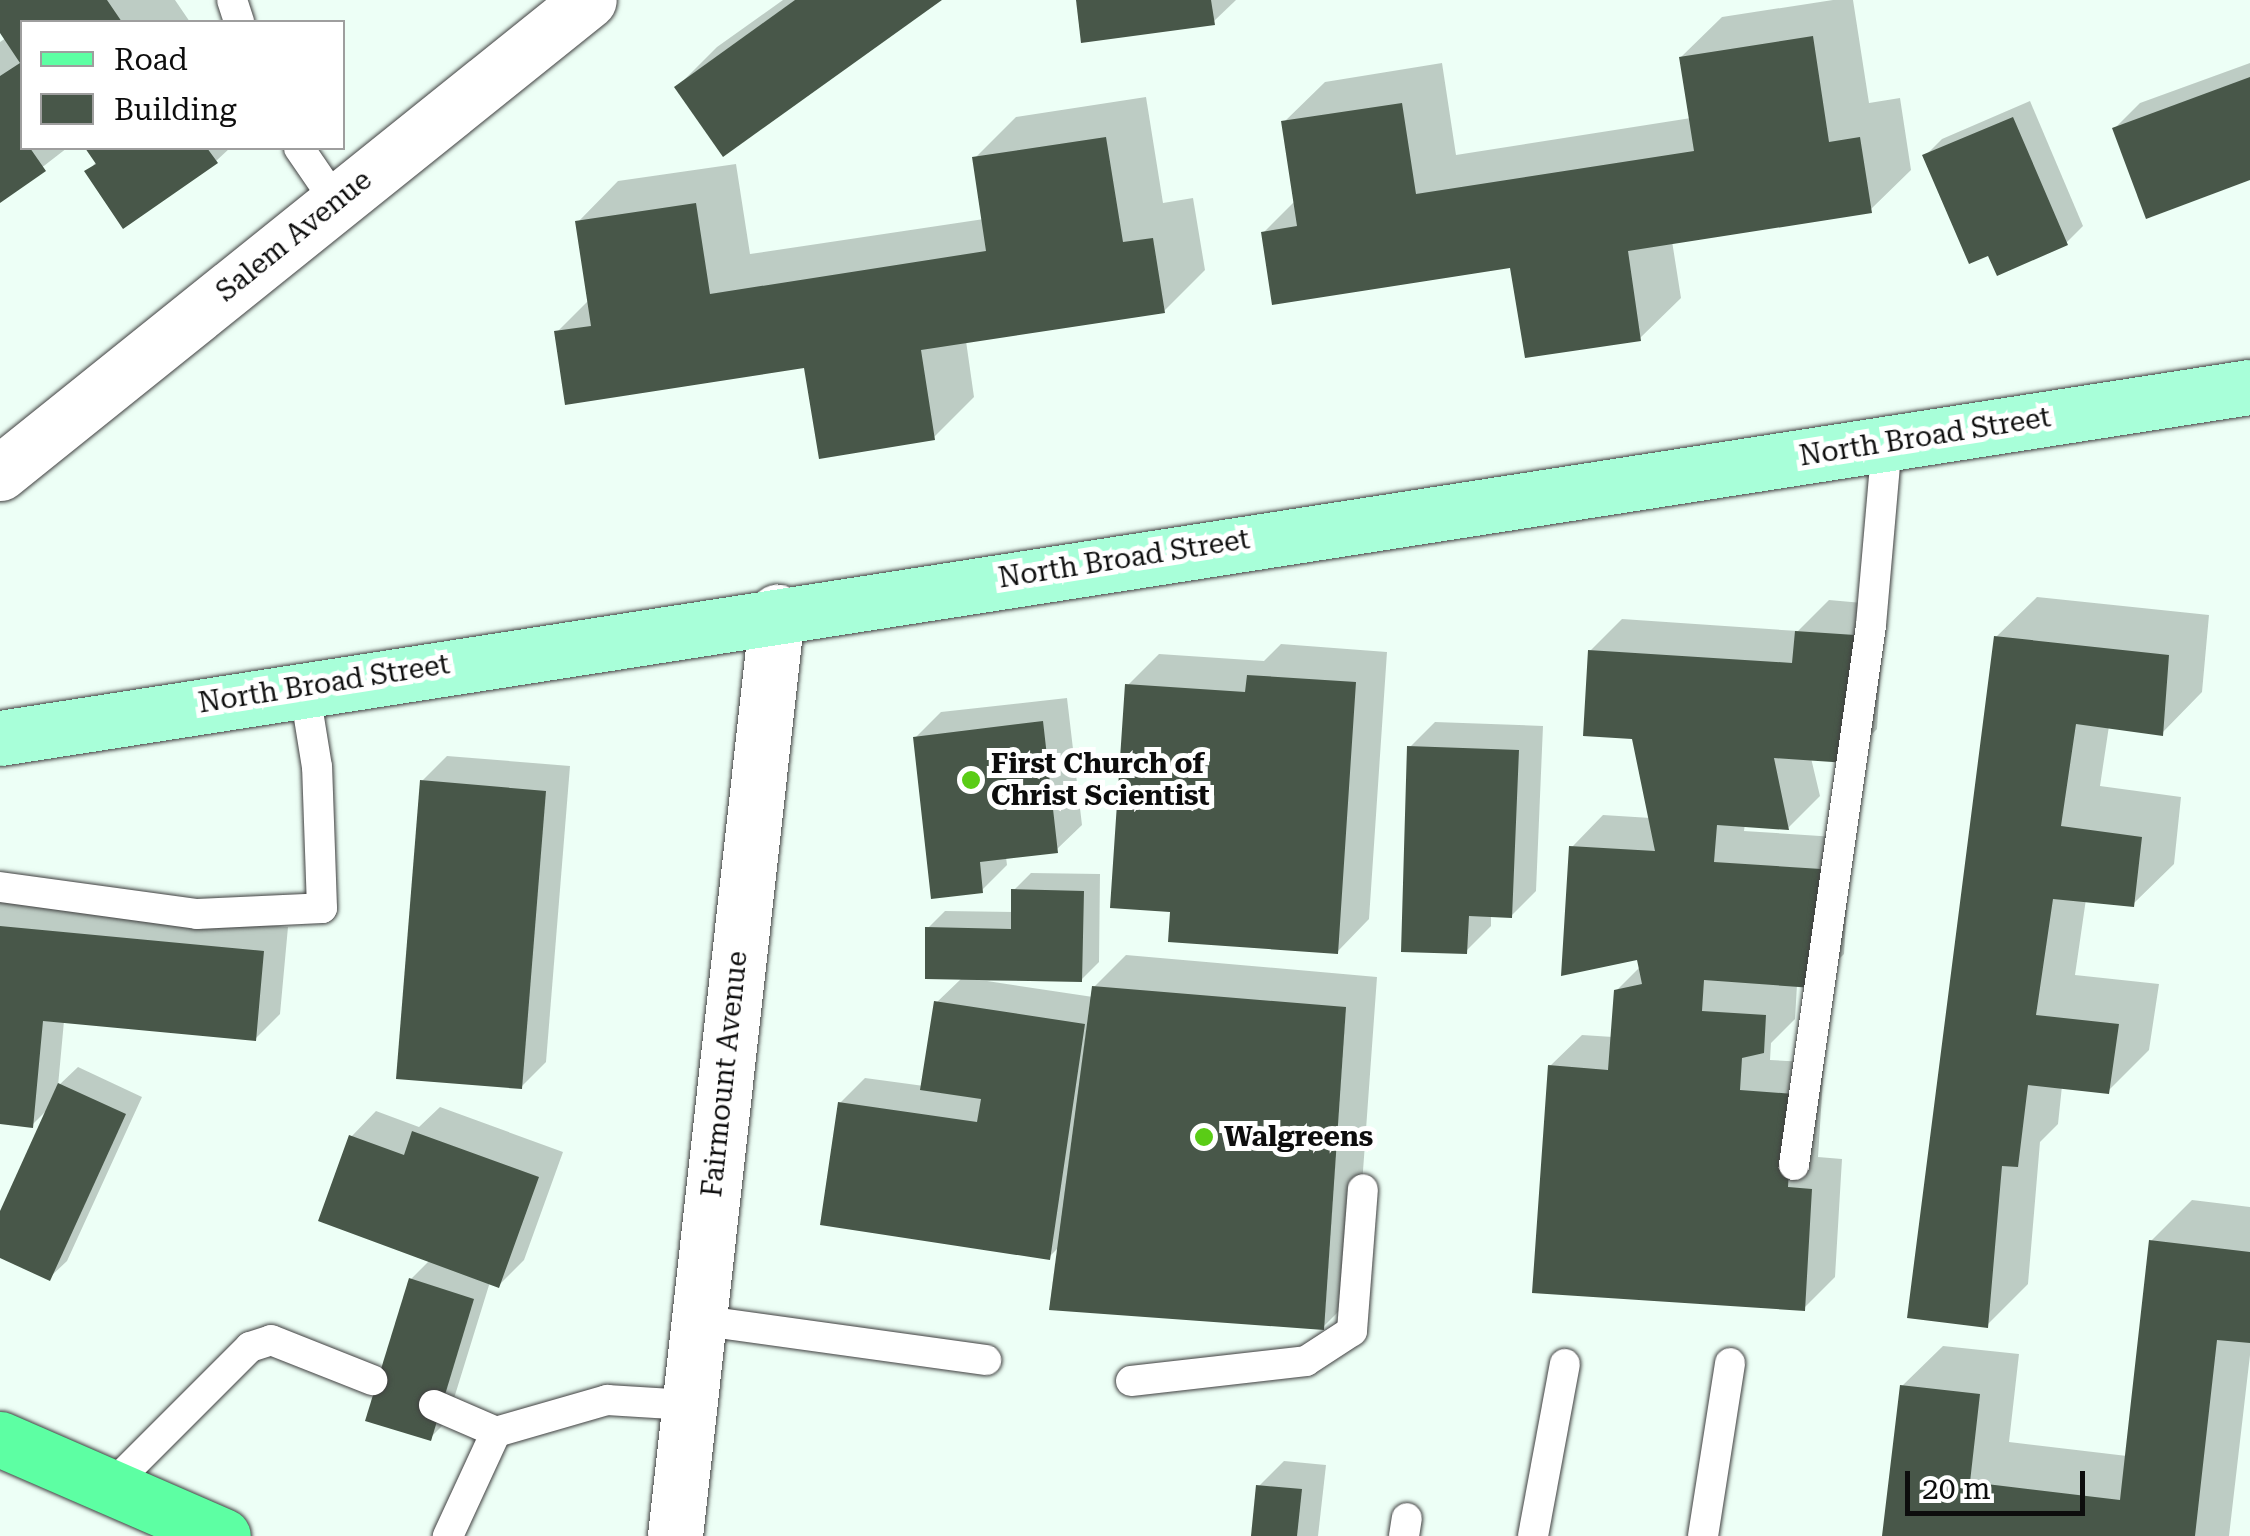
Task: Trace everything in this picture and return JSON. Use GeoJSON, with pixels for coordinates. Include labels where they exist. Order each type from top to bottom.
{"type":"FeatureCollection","features":[{"type":"Feature","properties":{"kind":"main road","name":"North Broad Street"},"geometry":{"type":"LineString","coordinates":[[0,738],[777,612],[2250,387]]}},
{"type":"Feature","properties":{"kind":"main road"},"geometry":{"type":"LineString","coordinates":[[0,1439],[223,1536]]}},
{"type":"Feature","properties":{"kind":"street","name":"Salem Avenue"},"geometry":{"type":"LineString","coordinates":[[0,473],[589,0]]}},
{"type":"Feature","properties":{"kind":"street","name":"Fairmount Avenue"},"geometry":{"type":"LineString","coordinates":[[675,1536],[777,612]]}},
{"type":"Feature","properties":{"kind":"lane"},"geometry":{"type":"LineString","coordinates":[[300,150],[336,202]]}},
{"type":"Feature","properties":{"kind":"lane"},"geometry":{"type":"LineString","coordinates":[[1794,1165],[1871,625],[1887,443]]}},
{"type":"Feature","properties":{"kind":"lane"},"geometry":{"type":"LineString","coordinates":[[0,887],[197,914],[322,908],[317,767],[304,687]]}},
{"type":"Feature","properties":{"kind":"lane"},"geometry":{"type":"LineString","coordinates":[[1132,1382],[1306,1361],[1352,1331],[1363,1189]]}},
{"type":"Feature","properties":{"kind":"lane"},"geometry":{"type":"LineString","coordinates":[[697,1320],[986,1360]]}},
{"type":"Feature","properties":{"kind":"lane"},"geometry":{"type":"LineString","coordinates":[[110,1487],[250,1347],[271,1340],[372,1380]]}},
{"type":"Feature","properties":{"kind":"lane"},"geometry":{"type":"LineString","coordinates":[[1703,1536],[1730,1363]]}},
{"type":"Feature","properties":{"kind":"lane"},"geometry":{"type":"LineString","coordinates":[[1533,1536],[1565,1364]]}},
{"type":"Feature","properties":{"kind":"lane"},"geometry":{"type":"LineString","coordinates":[[434,1405],[496,1432],[607,1400],[688,1405]]}},
{"type":"Feature","properties":{"kind":"lane"},"geometry":{"type":"LineString","coordinates":[[448,1536],[496,1432]]}},
{"type":"Feature","properties":{"kind":"building"},"geometry":{"type":"Polygon","coordinates":[[[0,0],[107,0],[121,20],[20,20],[20,63],[0,33],[0,0]]]}},
{"type":"Feature","properties":{"kind":"building"},"geometry":{"type":"Polygon","coordinates":[[[795,0],[942,0],[723,157],[674,87],[795,0]]]}},
{"type":"Feature","properties":{"kind":"building"},"geometry":{"type":"Polygon","coordinates":[[[1076,0],[1211,0],[1215,25],[1081,43],[1076,0]]]}},
{"type":"Feature","properties":{"kind":"building"},"geometry":{"type":"Polygon","coordinates":[[[1813,36],[1829,142],[1860,137],[1872,213],[1628,251],[1641,341],[1525,358],[1510,268],[1272,305],[1261,232],[1297,226],[1281,121],[1402,103],[1416,194],[1694,151],[1679,57],[1813,36]]]}},
{"type":"Feature","properties":{"kind":"building"},"geometry":{"type":"Polygon","coordinates":[[[20,63],[20,150],[31,150],[46,171],[0,203],[0,76],[20,63]]]}},
{"type":"Feature","properties":{"kind":"building"},"geometry":{"type":"Polygon","coordinates":[[[2250,77],[2250,180],[2146,219],[2112,128],[2250,77]]]}},
{"type":"Feature","properties":{"kind":"building"},"geometry":{"type":"Polygon","coordinates":[[[2013,117],[2068,245],[1997,276],[1988,256],[1969,264],[1922,155],[2013,117]]]}},
{"type":"Feature","properties":{"kind":"building"},"geometry":{"type":"Polygon","coordinates":[[[1106,137],[1123,242],[1153,238],[1165,313],[921,350],[935,440],[819,459],[804,368],[565,405],[554,331],[591,326],[575,221],[696,203],[710,294],[986,251],[972,157],[1106,137]]]}},
{"type":"Feature","properties":{"kind":"building"},"geometry":{"type":"Polygon","coordinates":[[[86,150],[208,150],[218,163],[123,229],[84,171],[96,164],[86,150]]]}},
{"type":"Feature","properties":{"kind":"building"},"geometry":{"type":"Polygon","coordinates":[[[1795,631],[1855,635],[1847,763],[1774,758],[1789,830],[1717,825],[1714,862],[1821,869],[1813,988],[1704,980],[1702,1011],[1766,1015],[1764,1053],[1742,1058],[1740,1090],[1794,1094],[1788,1187],[1812,1189],[1805,1311],[1532,1293],[1548,1065],[1608,1070],[1614,990],[1642,984],[1637,960],[1561,976],[1569,846],[1655,851],[1632,739],[1583,736],[1588,650],[1792,663],[1795,631]]]}},
{"type":"Feature","properties":{"kind":"building"},"geometry":{"type":"Polygon","coordinates":[[[1994,636],[2169,655],[2163,736],[2076,724],[2061,826],[2142,837],[2134,907],[2053,899],[2036,1015],[2119,1024],[2109,1094],[2028,1085],[2018,1167],[2002,1166],[1988,1328],[1907,1318],[1994,636]]]}},
{"type":"Feature","properties":{"kind":"building"},"geometry":{"type":"Polygon","coordinates":[[[1247,675],[1356,682],[1338,954],[1168,942],[1170,912],[1110,908],[1125,684],[1245,692],[1247,675]]]}},
{"type":"Feature","properties":{"kind":"building"},"geometry":{"type":"Polygon","coordinates":[[[1043,721],[1058,853],[980,862],[983,893],[931,899],[913,737],[1043,721]]]}},
{"type":"Feature","properties":{"kind":"building"},"geometry":{"type":"Polygon","coordinates":[[[1407,746],[1519,750],[1512,918],[1469,916],[1467,954],[1401,952],[1407,746]]]}},
{"type":"Feature","properties":{"kind":"building"},"geometry":{"type":"Polygon","coordinates":[[[420,780],[546,791],[522,1089],[396,1079],[420,780]]]}},
{"type":"Feature","properties":{"kind":"building"},"geometry":{"type":"Polygon","coordinates":[[[1011,889],[1084,891],[1082,982],[925,979],[925,927],[1011,929],[1011,889]]]}},
{"type":"Feature","properties":{"kind":"building"},"geometry":{"type":"Polygon","coordinates":[[[0,926],[264,951],[256,1041],[43,1021],[33,1128],[0,1124],[0,926]]]}},
{"type":"Feature","properties":{"kind":"building","name":"Walgreens"},"geometry":{"type":"Polygon","coordinates":[[[1092,986],[1346,1007],[1324,1330],[1049,1310],[1092,986]]]}},
{"type":"Feature","properties":{"kind":"building"},"geometry":{"type":"Polygon","coordinates":[[[934,1001],[1085,1024],[1050,1260],[820,1225],[838,1102],[977,1122],[981,1099],[920,1090],[934,1001]]]}},
{"type":"Feature","properties":{"kind":"building"},"geometry":{"type":"Polygon","coordinates":[[[58,1083],[126,1114],[50,1281],[0,1258],[0,1211],[58,1083]]]}},
{"type":"Feature","properties":{"kind":"building"},"geometry":{"type":"Polygon","coordinates":[[[412,1131],[539,1177],[499,1288],[318,1221],[349,1135],[404,1155],[412,1131]]]}},
{"type":"Feature","properties":{"kind":"building"},"geometry":{"type":"Polygon","coordinates":[[[2149,1240],[2250,1252],[2250,1343],[2217,1340],[2195,1536],[1882,1536],[1900,1385],[1980,1394],[1970,1482],[2120,1500],[2149,1240]]]}},
{"type":"Feature","properties":{"kind":"building"},"geometry":{"type":"Polygon","coordinates":[[[409,1278],[474,1299],[431,1441],[365,1421],[409,1278]]]}},
{"type":"Feature","properties":{"kind":"building"},"geometry":{"type":"Polygon","coordinates":[[[1256,1485],[1302,1489],[1297,1536],[1251,1536],[1256,1485]]]}},
{"type":"Feature","properties":{"kind":"place","name":"First Church of Christ Scientist"},"geometry":{"type":"Point","coordinates":[971,780]}},
{"type":"Feature","properties":{"kind":"place","name":"Walgreens"},"geometry":{"type":"Point","coordinates":[1204,1137]}}]}
